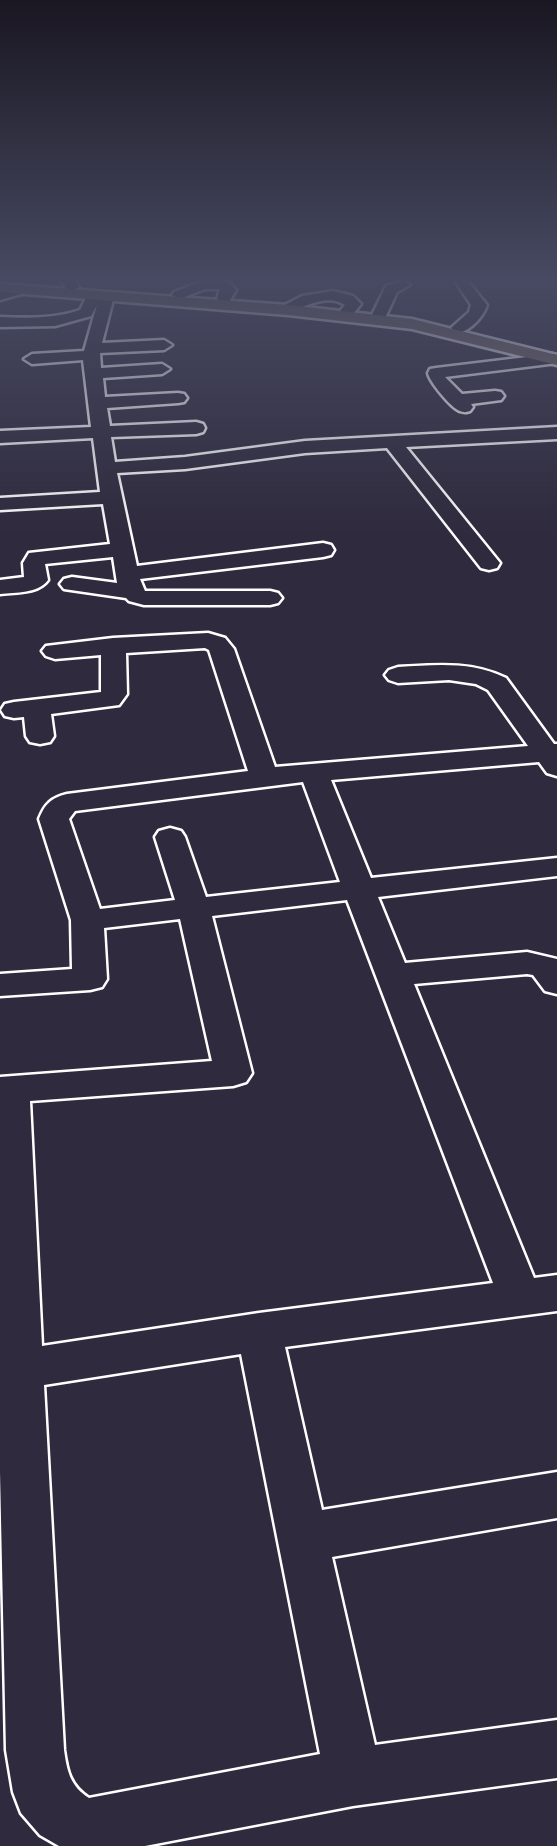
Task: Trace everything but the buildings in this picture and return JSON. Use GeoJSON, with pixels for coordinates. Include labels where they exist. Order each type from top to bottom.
{"type":"FeatureCollection","features":[{"type":"Feature","properties":{"kind":"street"},"geometry":{"type":"LineString","coordinates":[[97,365],[98,403],[106,468],[122,549],[137,596],[144,598],[270,598]]}},
{"type":"Feature","properties":{"kind":"street"},"geometry":{"type":"LineString","coordinates":[[150,365],[162,369]]}},
{"type":"Feature","properties":{"kind":"street"},"geometry":{"type":"LineString","coordinates":[[480,365],[436,373],[437,378],[461,403],[495,396]]}},
{"type":"Feature","properties":{"kind":"street"},"geometry":{"type":"LineString","coordinates":[[98,403],[178,398]]}},
{"type":"Feature","properties":{"kind":"street"},"geometry":{"type":"LineString","coordinates":[[0,437],[196,428]]}},
{"type":"Feature","properties":{"kind":"street"},"geometry":{"type":"LineString","coordinates":[[106,468],[185,463],[294,448],[557,433]]}},
{"type":"Feature","properties":{"kind":"street"},"geometry":{"type":"LineString","coordinates":[[392,442],[489,563]]}},
{"type":"Feature","properties":{"kind":"street"},"geometry":{"type":"LineString","coordinates":[[0,504],[111,497]]}},
{"type":"Feature","properties":{"kind":"street"},"geometry":{"type":"LineString","coordinates":[[0,587],[29,584],[36,580],[34,563],[37,558],[122,549]]}},
{"type":"Feature","properties":{"kind":"street"},"geometry":{"type":"LineString","coordinates":[[72,584],[131,583],[323,550]]}},
{"type":"Feature","properties":{"kind":"street"},"geometry":{"type":"LineString","coordinates":[[55,651],[113,645],[208,640],[216,643],[221,649],[264,777]]}},
{"type":"Feature","properties":{"kind":"street"},"geometry":{"type":"LineString","coordinates":[[40,736],[26,709],[110,699],[114,694],[113,645]]}},
{"type":"Feature","properties":{"kind":"street"},"geometry":{"type":"LineString","coordinates":[[398,675],[468,672],[483,675],[497,684],[554,757]]}},
{"type":"Feature","properties":{"kind":"street"},"geometry":{"type":"LineString","coordinates":[[0,985],[90,979],[87,920],[54,819],[58,809],[67,803],[313,772],[554,757]]}},
{"type":"Feature","properties":{"kind":"street"},"geometry":{"type":"LineString","coordinates":[[10,1370],[259,1332],[538,1295],[393,975],[313,772]]}},
{"type":"Feature","properties":{"kind":"street"},"geometry":{"type":"LineString","coordinates":[[170,837],[194,908],[233,1073],[5,1090],[10,1370],[35,1750],[42,1792],[61,1814],[85,1828],[353,1777],[557,1749]]}},
{"type":"Feature","properties":{"kind":"street"},"geometry":{"type":"LineString","coordinates":[[87,920],[557,867]]}},
{"type":"Feature","properties":{"kind":"street"},"geometry":{"type":"LineString","coordinates":[[393,975],[527,963],[545,967],[557,983]]}},
{"type":"Feature","properties":{"kind":"street"},"geometry":{"type":"LineString","coordinates":[[259,1332],[353,1777]]}},
{"type":"Feature","properties":{"kind":"street"},"geometry":{"type":"LineString","coordinates":[[301,1538],[557,1495]]}}]}
